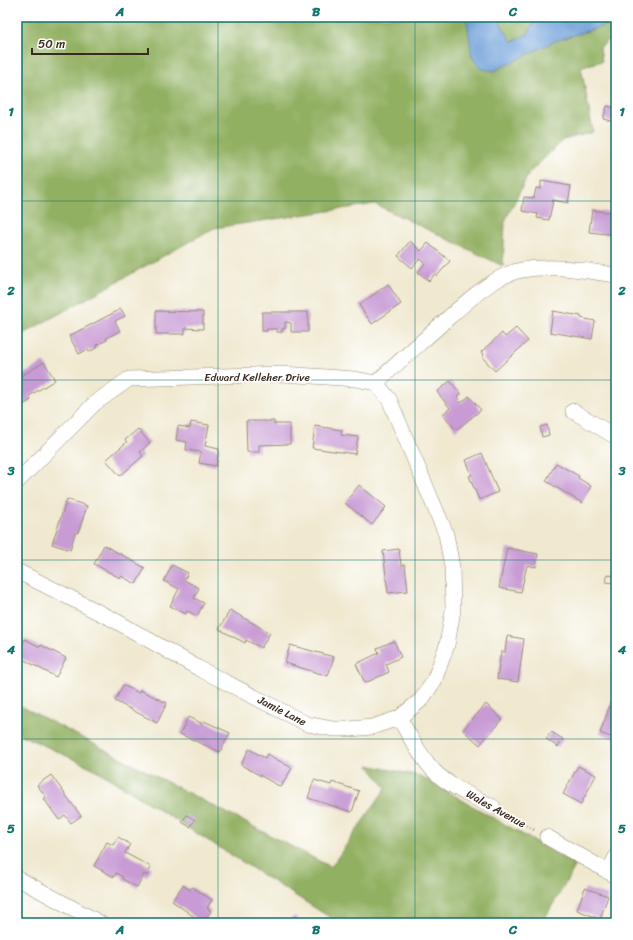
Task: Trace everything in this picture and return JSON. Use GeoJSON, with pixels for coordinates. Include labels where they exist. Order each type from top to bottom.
{"type":"FeatureCollection","features":[{"type":"Feature","properties":{"kind":"street"},"geometry":{"type":"LineString","coordinates":[[376,383],[480,290],[500,278],[521,270],[547,268],[566,268],[616,275]]}},
{"type":"Feature","properties":{"kind":"street","name":"Edward Kelleher Drive"},"geometry":{"type":"LineString","coordinates":[[17,482],[94,403],[129,379],[283,374],[355,378],[376,383]]}},
{"type":"Feature","properties":{"kind":"street","name":"Jamie Lane"},"geometry":{"type":"LineString","coordinates":[[17,571],[107,617],[198,668],[307,724],[333,729],[372,727],[399,718],[421,700],[434,681],[447,645],[453,610],[452,567],[446,534],[389,399],[376,383]]}},
{"type":"Feature","properties":{"kind":"street"},"geometry":{"type":"LineString","coordinates":[[573,411],[616,437]]}},
{"type":"Feature","properties":{"kind":"street","name":"Wales Avenue"},"geometry":{"type":"LineString","coordinates":[[399,718],[427,763],[436,773],[447,782],[493,807]]}},
{"type":"Feature","properties":{"kind":"street"},"geometry":{"type":"LineString","coordinates":[[547,837],[612,874],[616,857]]}},
{"type":"Feature","properties":{"kind":"street"},"geometry":{"type":"LineString","coordinates":[[17,878],[100,923]]}},
{"type":"Feature","properties":{"kind":"path","name":"Wales Avenue"},"geometry":{"type":"LineString","coordinates":[[493,807],[547,837]]}},
{"type":"Feature","properties":{"kind":"green space"},"geometry":{"type":"Polygon","coordinates":[[[17,17],[465,17],[494,71],[555,41],[616,22],[616,35],[600,47],[602,61],[581,67],[593,132],[563,140],[529,173],[505,221],[503,266],[375,204],[214,228],[17,337],[17,17]]]}},
{"type":"Feature","properties":{"kind":"green space"},"geometry":{"type":"Polygon","coordinates":[[[499,17],[533,17],[534,21],[528,34],[511,42],[501,24],[499,17]]]}},
{"type":"Feature","properties":{"kind":"green space"},"geometry":{"type":"Polygon","coordinates":[[[17,704],[331,867],[386,788],[368,765],[420,776],[576,865],[542,923],[339,923],[93,768],[17,733],[17,704]]]}},
{"type":"Feature","properties":{"kind":"water"},"geometry":{"type":"Polygon","coordinates":[[[465,17],[499,17],[501,24],[512,42],[528,34],[534,21],[533,17],[616,17],[616,22],[555,41],[494,71],[481,69],[472,57],[467,21],[465,17]]]}},
{"type":"Feature","properties":{"kind":"building"},"geometry":{"type":"Polygon","coordinates":[[[607,106],[616,108],[616,122],[603,119],[607,106]]]}},
{"type":"Feature","properties":{"kind":"building"},"geometry":{"type":"Polygon","coordinates":[[[541,181],[571,186],[568,203],[553,200],[549,220],[537,218],[538,214],[522,211],[524,197],[534,198],[536,188],[541,189],[541,181]]]}},
{"type":"Feature","properties":{"kind":"building"},"geometry":{"type":"Polygon","coordinates":[[[592,210],[616,213],[616,235],[589,232],[592,210]]]}},
{"type":"Feature","properties":{"kind":"building"},"geometry":{"type":"Polygon","coordinates":[[[410,241],[421,251],[428,243],[450,261],[437,276],[435,274],[429,281],[418,272],[425,263],[420,259],[412,268],[398,256],[410,241]]]}},
{"type":"Feature","properties":{"kind":"building"},"geometry":{"type":"Polygon","coordinates":[[[388,284],[401,304],[372,324],[359,305],[388,284]]]}},
{"type":"Feature","properties":{"kind":"building"},"geometry":{"type":"Polygon","coordinates":[[[121,309],[125,316],[115,321],[120,331],[106,338],[107,340],[97,345],[98,347],[89,352],[88,349],[79,354],[69,336],[121,309]]]}},
{"type":"Feature","properties":{"kind":"building"},"geometry":{"type":"Polygon","coordinates":[[[156,311],[203,312],[203,329],[185,328],[185,334],[156,334],[156,311]]]}},
{"type":"Feature","properties":{"kind":"building"},"geometry":{"type":"Polygon","coordinates":[[[553,311],[581,316],[581,318],[595,321],[592,339],[550,332],[553,311]]]}},
{"type":"Feature","properties":{"kind":"building"},"geometry":{"type":"Polygon","coordinates":[[[262,312],[308,312],[308,332],[291,332],[291,323],[285,322],[285,329],[282,329],[282,332],[277,332],[277,329],[267,329],[267,331],[262,331],[262,312]]]}},
{"type":"Feature","properties":{"kind":"building"},"geometry":{"type":"Polygon","coordinates":[[[516,328],[528,341],[495,371],[482,357],[484,355],[481,352],[502,333],[505,337],[516,328]]]}},
{"type":"Feature","properties":{"kind":"building"},"geometry":{"type":"Polygon","coordinates":[[[44,362],[55,380],[29,396],[31,400],[17,409],[17,386],[22,384],[18,378],[44,362]]]}},
{"type":"Feature","properties":{"kind":"building"},"geometry":{"type":"Polygon","coordinates":[[[450,381],[461,394],[457,397],[461,403],[469,396],[481,410],[456,430],[443,414],[450,408],[437,392],[450,381]]]}},
{"type":"Feature","properties":{"kind":"building"},"geometry":{"type":"Polygon","coordinates":[[[246,421],[274,421],[274,424],[290,424],[290,444],[259,445],[259,452],[247,452],[246,421]]]}},
{"type":"Feature","properties":{"kind":"building"},"geometry":{"type":"Polygon","coordinates":[[[191,422],[209,425],[205,446],[219,449],[216,466],[199,463],[201,452],[186,450],[187,442],[176,440],[178,426],[190,428],[191,422]]]}},
{"type":"Feature","properties":{"kind":"building"},"geometry":{"type":"Polygon","coordinates":[[[547,425],[549,435],[542,437],[540,427],[547,425]]]}},
{"type":"Feature","properties":{"kind":"building"},"geometry":{"type":"Polygon","coordinates":[[[315,426],[342,430],[341,435],[358,437],[355,454],[312,448],[315,426]]]}},
{"type":"Feature","properties":{"kind":"building"},"geometry":{"type":"Polygon","coordinates":[[[138,429],[150,443],[140,452],[143,456],[120,476],[106,460],[127,442],[125,440],[138,429]]]}},
{"type":"Feature","properties":{"kind":"building"},"geometry":{"type":"Polygon","coordinates":[[[482,453],[498,492],[479,500],[469,476],[472,475],[466,460],[482,453]]]}},
{"type":"Feature","properties":{"kind":"building"},"geometry":{"type":"Polygon","coordinates":[[[556,463],[579,476],[578,478],[591,486],[582,503],[546,481],[556,463]]]}},
{"type":"Feature","properties":{"kind":"building"},"geometry":{"type":"Polygon","coordinates":[[[359,485],[386,507],[372,525],[345,503],[359,485]]]}},
{"type":"Feature","properties":{"kind":"building"},"geometry":{"type":"Polygon","coordinates":[[[67,499],[87,506],[78,533],[75,533],[70,550],[52,544],[67,499]]]}},
{"type":"Feature","properties":{"kind":"building"},"geometry":{"type":"Polygon","coordinates":[[[104,545],[145,568],[136,584],[121,576],[120,578],[94,564],[104,545]]]}},
{"type":"Feature","properties":{"kind":"building"},"geometry":{"type":"Polygon","coordinates":[[[507,548],[538,554],[536,567],[527,565],[521,592],[499,588],[507,548]]]}},
{"type":"Feature","properties":{"kind":"building"},"geometry":{"type":"Polygon","coordinates":[[[399,549],[401,565],[405,565],[408,591],[388,593],[383,551],[399,549]]]}},
{"type":"Feature","properties":{"kind":"building"},"geometry":{"type":"Polygon","coordinates":[[[172,565],[188,573],[184,580],[199,588],[194,598],[204,603],[197,616],[187,611],[186,614],[170,606],[179,589],[164,581],[172,565]]]}},
{"type":"Feature","properties":{"kind":"building"},"geometry":{"type":"Polygon","coordinates":[[[607,575],[616,576],[616,583],[606,582],[607,575]]]}},
{"type":"Feature","properties":{"kind":"building"},"geometry":{"type":"Polygon","coordinates":[[[230,610],[270,633],[261,648],[246,640],[245,643],[219,629],[230,610]]]}},
{"type":"Feature","properties":{"kind":"building"},"geometry":{"type":"Polygon","coordinates":[[[507,636],[524,639],[518,682],[497,679],[501,652],[505,652],[507,636]]]}},
{"type":"Feature","properties":{"kind":"building"},"geometry":{"type":"Polygon","coordinates":[[[25,639],[40,647],[41,645],[66,658],[56,677],[17,656],[25,639]]]}},
{"type":"Feature","properties":{"kind":"building"},"geometry":{"type":"Polygon","coordinates":[[[394,641],[401,657],[386,664],[389,672],[365,683],[356,664],[379,653],[377,648],[394,641]]]}},
{"type":"Feature","properties":{"kind":"building"},"geometry":{"type":"Polygon","coordinates":[[[290,645],[334,657],[328,676],[285,663],[290,645]]]}},
{"type":"Feature","properties":{"kind":"building"},"geometry":{"type":"Polygon","coordinates":[[[123,685],[139,693],[140,690],[167,703],[157,723],[115,701],[123,685]]]}},
{"type":"Feature","properties":{"kind":"building"},"geometry":{"type":"Polygon","coordinates":[[[616,689],[616,739],[600,733],[616,689]]]}},
{"type":"Feature","properties":{"kind":"building"},"geometry":{"type":"Polygon","coordinates":[[[486,704],[502,719],[480,745],[463,730],[486,704]]]}},
{"type":"Feature","properties":{"kind":"building"},"geometry":{"type":"Polygon","coordinates":[[[188,717],[203,724],[204,721],[230,733],[220,752],[180,734],[188,717]]]}},
{"type":"Feature","properties":{"kind":"building"},"geometry":{"type":"Polygon","coordinates":[[[551,732],[563,739],[558,747],[546,739],[551,732]]]}},
{"type":"Feature","properties":{"kind":"building"},"geometry":{"type":"Polygon","coordinates":[[[249,749],[265,758],[267,754],[292,768],[281,787],[241,765],[249,749]]]}},
{"type":"Feature","properties":{"kind":"building"},"geometry":{"type":"Polygon","coordinates":[[[578,766],[596,775],[581,804],[563,794],[578,766]]]}},
{"type":"Feature","properties":{"kind":"building"},"geometry":{"type":"Polygon","coordinates":[[[51,775],[81,816],[71,823],[65,815],[59,820],[44,799],[46,797],[37,785],[51,775]]]}},
{"type":"Feature","properties":{"kind":"building"},"geometry":{"type":"Polygon","coordinates":[[[314,780],[331,785],[332,782],[359,791],[352,812],[308,798],[314,780]]]}},
{"type":"Feature","properties":{"kind":"building"},"geometry":{"type":"Polygon","coordinates":[[[187,815],[195,820],[190,827],[182,822],[187,815]]]}},
{"type":"Feature","properties":{"kind":"building"},"geometry":{"type":"Polygon","coordinates":[[[118,837],[130,844],[125,853],[151,867],[147,876],[144,874],[137,887],[122,879],[123,877],[116,873],[114,877],[94,866],[107,842],[113,845],[118,837]]]}},
{"type":"Feature","properties":{"kind":"building"},"geometry":{"type":"Polygon","coordinates":[[[183,885],[190,890],[192,887],[212,900],[207,908],[211,911],[203,923],[172,901],[183,885]]]}},
{"type":"Feature","properties":{"kind":"building"},"geometry":{"type":"Polygon","coordinates":[[[585,888],[608,896],[600,919],[577,910],[585,888]]]}},
{"type":"Feature","properties":{"kind":"building"},"geometry":{"type":"Polygon","coordinates":[[[295,916],[300,923],[285,923],[295,916]]]}}]}
